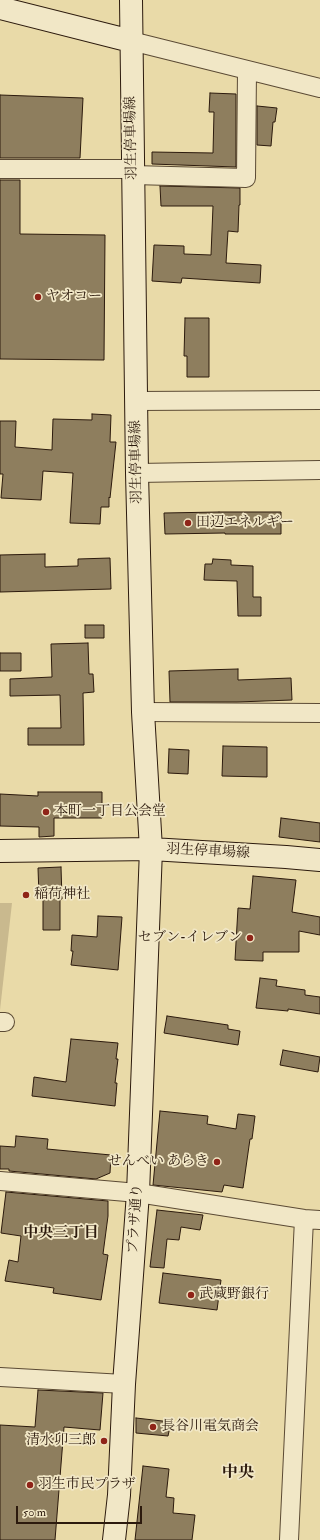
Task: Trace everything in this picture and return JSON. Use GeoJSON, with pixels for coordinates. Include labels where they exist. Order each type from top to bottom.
{"type":"FeatureCollection","features":[{"type":"Feature","properties":{"kind":"main road","name":"羽生停車場線"},"geometry":{"type":"LineString","coordinates":[[131,0],[137,473],[143,712],[151,849],[320,860]]}},
{"type":"Feature","properties":{"kind":"main road"},"geometry":{"type":"LineString","coordinates":[[0,8],[131,41]]}},
{"type":"Feature","properties":{"kind":"main road"},"geometry":{"type":"LineString","coordinates":[[0,851],[151,849]]}},
{"type":"Feature","properties":{"kind":"main road","name":"プラザ通り"},"geometry":{"type":"LineString","coordinates":[[114,1540],[119,1495],[124,1384],[138,1193],[151,849]]}},
{"type":"Feature","properties":{"kind":"street"},"geometry":{"type":"LineString","coordinates":[[131,41],[320,88]]}},
{"type":"Feature","properties":{"kind":"street"},"geometry":{"type":"LineString","coordinates":[[0,169],[133,172],[246,178],[247,70]]}},
{"type":"Feature","properties":{"kind":"street"},"geometry":{"type":"LineString","coordinates":[[136,401],[320,400]]}},
{"type":"Feature","properties":{"kind":"street"},"geometry":{"type":"LineString","coordinates":[[137,473],[320,470]]}},
{"type":"Feature","properties":{"kind":"street"},"geometry":{"type":"LineString","coordinates":[[143,712],[320,713]]}},
{"type":"Feature","properties":{"kind":"street"},"geometry":{"type":"LineString","coordinates":[[0,1180],[138,1193],[312,1219],[289,1540]]}},
{"type":"Feature","properties":{"kind":"street"},"geometry":{"type":"LineString","coordinates":[[0,1377],[124,1384]]}},
{"type":"Feature","properties":{"kind":"shaded area"},"geometry":{"type":"Polygon","coordinates":[[[0,903],[12,903],[0,1010],[0,903]]]}},
{"type":"Feature","properties":{"kind":"building"},"geometry":{"type":"Polygon","coordinates":[[[210,93],[236,94],[236,167],[152,164],[152,152],[213,153],[214,112],[209,112],[210,93]]]}},
{"type":"Feature","properties":{"kind":"building"},"geometry":{"type":"Polygon","coordinates":[[[0,95],[83,98],[80,158],[0,158],[0,95]]]}},
{"type":"Feature","properties":{"kind":"building"},"geometry":{"type":"Polygon","coordinates":[[[257,106],[277,108],[275,122],[273,122],[271,146],[257,145],[257,106]]]}},
{"type":"Feature","properties":{"kind":"building"},"geometry":{"type":"Polygon","coordinates":[[[0,180],[20,180],[20,234],[105,235],[104,360],[0,359],[0,180]]]}},
{"type":"Feature","properties":{"kind":"building"},"geometry":{"type":"Polygon","coordinates":[[[160,186],[240,188],[238,232],[228,231],[226,263],[261,265],[260,283],[182,278],[181,283],[152,281],[154,245],[184,246],[184,254],[211,255],[213,206],[161,206],[160,186]]]}},
{"type":"Feature","properties":{"kind":"building"},"geometry":{"type":"Polygon","coordinates":[[[185,318],[209,318],[209,377],[187,377],[187,356],[184,356],[185,318]]]}},
{"type":"Feature","properties":{"kind":"building"},"geometry":{"type":"Polygon","coordinates":[[[92,414],[111,415],[110,442],[116,442],[109,507],[101,507],[100,524],[70,523],[73,473],[43,471],[41,500],[1,498],[3,474],[0,474],[0,421],[16,421],[15,447],[52,450],[53,419],[92,420],[92,414]]]}},
{"type":"Feature","properties":{"kind":"building"},"geometry":{"type":"Polygon","coordinates":[[[281,512],[281,534],[165,534],[164,513],[281,512]]]}},
{"type":"Feature","properties":{"kind":"building"},"geometry":{"type":"Polygon","coordinates":[[[45,554],[45,567],[78,566],[78,559],[110,558],[111,589],[0,592],[0,555],[45,554]]]}},
{"type":"Feature","properties":{"kind":"building"},"geometry":{"type":"Polygon","coordinates":[[[213,559],[231,560],[231,565],[253,566],[253,597],[261,597],[261,616],[238,616],[237,581],[204,580],[205,564],[212,564],[213,559]]]}},
{"type":"Feature","properties":{"kind":"building"},"geometry":{"type":"Polygon","coordinates":[[[85,625],[104,625],[104,638],[85,638],[85,625]]]}},
{"type":"Feature","properties":{"kind":"building"},"geometry":{"type":"Polygon","coordinates":[[[88,643],[89,674],[93,674],[94,692],[83,693],[84,745],[28,745],[28,728],[61,728],[60,695],[10,696],[10,679],[52,677],[51,644],[88,643]]]}},
{"type":"Feature","properties":{"kind":"building"},"geometry":{"type":"Polygon","coordinates":[[[0,653],[21,653],[21,671],[0,671],[0,653]]]}},
{"type":"Feature","properties":{"kind":"building"},"geometry":{"type":"Polygon","coordinates":[[[238,669],[238,680],[291,678],[292,700],[170,702],[169,671],[238,669]]]}},
{"type":"Feature","properties":{"kind":"building"},"geometry":{"type":"Polygon","coordinates":[[[223,746],[267,747],[267,777],[222,776],[223,746]]]}},
{"type":"Feature","properties":{"kind":"building"},"geometry":{"type":"Polygon","coordinates":[[[169,749],[189,750],[188,774],[168,773],[169,749]]]}},
{"type":"Feature","properties":{"kind":"building"},"geometry":{"type":"Polygon","coordinates":[[[38,792],[102,792],[102,818],[54,818],[54,836],[39,837],[39,827],[0,826],[0,794],[38,796],[38,792]]]}},
{"type":"Feature","properties":{"kind":"building"},"geometry":{"type":"Polygon","coordinates":[[[281,818],[320,823],[320,842],[279,837],[281,818]]]}},
{"type":"Feature","properties":{"kind":"building"},"geometry":{"type":"Polygon","coordinates":[[[61,867],[62,899],[60,899],[60,930],[43,930],[43,895],[39,896],[38,868],[61,867]]]}},
{"type":"Feature","properties":{"kind":"building"},"geometry":{"type":"Polygon","coordinates":[[[253,876],[296,880],[292,912],[320,917],[320,935],[299,931],[299,952],[263,952],[263,961],[235,960],[238,908],[250,909],[253,876]]]}},
{"type":"Feature","properties":{"kind":"building"},"geometry":{"type":"Polygon","coordinates":[[[98,916],[122,917],[118,970],[71,965],[73,951],[71,951],[72,935],[97,937],[98,916]]]}},
{"type":"Feature","properties":{"kind":"building"},"geometry":{"type":"Polygon","coordinates":[[[260,978],[277,980],[276,986],[305,990],[305,995],[320,997],[320,1014],[288,1009],[288,1011],[256,1008],[260,978]]]}},
{"type":"Feature","properties":{"kind":"building"},"geometry":{"type":"Polygon","coordinates":[[[167,1016],[228,1025],[228,1029],[240,1031],[238,1045],[164,1033],[167,1016]]]}},
{"type":"Feature","properties":{"kind":"building"},"geometry":{"type":"Polygon","coordinates":[[[71,1039],[118,1043],[116,1059],[118,1059],[115,1083],[117,1083],[115,1106],[32,1096],[34,1077],[66,1082],[71,1039]]]}},
{"type":"Feature","properties":{"kind":"building"},"geometry":{"type":"Polygon","coordinates":[[[283,1050],[320,1057],[318,1072],[280,1065],[283,1050]]]}},
{"type":"Feature","properties":{"kind":"building"},"geometry":{"type":"Polygon","coordinates":[[[160,1111],[208,1116],[207,1124],[236,1129],[238,1114],[255,1116],[243,1188],[224,1185],[222,1192],[153,1185],[160,1111]]]}},
{"type":"Feature","properties":{"kind":"building"},"geometry":{"type":"Polygon","coordinates":[[[16,1136],[48,1139],[47,1149],[111,1155],[110,1173],[96,1179],[0,1169],[0,1146],[15,1147],[16,1136]]]}},
{"type":"Feature","properties":{"kind":"building"},"geometry":{"type":"Polygon","coordinates":[[[6,1192],[108,1201],[108,1216],[103,1254],[108,1255],[101,1300],[53,1293],[54,1288],[5,1281],[9,1260],[18,1262],[21,1236],[1,1233],[6,1192]]]}},
{"type":"Feature","properties":{"kind":"building"},"geometry":{"type":"Polygon","coordinates":[[[157,1210],[203,1215],[200,1230],[181,1227],[179,1240],[167,1239],[164,1268],[150,1267],[157,1210]]]}},
{"type":"Feature","properties":{"kind":"building"},"geometry":{"type":"Polygon","coordinates":[[[163,1273],[221,1280],[217,1310],[159,1303],[163,1273]]]}},
{"type":"Feature","properties":{"kind":"building","name":"羽生市民プラザ"},"geometry":{"type":"Polygon","coordinates":[[[38,1390],[103,1393],[100,1430],[64,1427],[55,1540],[0,1540],[0,1425],[35,1427],[38,1390]]]}},
{"type":"Feature","properties":{"kind":"building","name":"長谷川電気商会"},"geometry":{"type":"Polygon","coordinates":[[[136,1418],[171,1422],[168,1436],[136,1433],[136,1418]]]}},
{"type":"Feature","properties":{"kind":"building"},"geometry":{"type":"Polygon","coordinates":[[[143,1466],[169,1469],[166,1497],[174,1498],[173,1513],[195,1515],[192,1540],[135,1540],[143,1466]]]}},
{"type":"Feature","properties":{"kind":"place","name":"ヤオコー"},"geometry":{"type":"Point","coordinates":[38,297]}},
{"type":"Feature","properties":{"kind":"place","name":"田辺エネルギー"},"geometry":{"type":"Point","coordinates":[188,523]}},
{"type":"Feature","properties":{"kind":"place","name":"本町一丁目公会堂"},"geometry":{"type":"Point","coordinates":[46,812]}},
{"type":"Feature","properties":{"kind":"place","name":"稲荷神社"},"geometry":{"type":"Point","coordinates":[26,895]}},
{"type":"Feature","properties":{"kind":"place","name":"セブン-イレブン"},"geometry":{"type":"Point","coordinates":[250,938]}},
{"type":"Feature","properties":{"kind":"place","name":"せんべい あらき"},"geometry":{"type":"Point","coordinates":[217,1162]}},
{"type":"Feature","properties":{"kind":"place","name":"武蔵野銀行"},"geometry":{"type":"Point","coordinates":[191,1295]}},
{"type":"Feature","properties":{"kind":"place","name":"長谷川電気商会"},"geometry":{"type":"Point","coordinates":[153,1427]}},
{"type":"Feature","properties":{"kind":"place","name":"清水卯三郎"},"geometry":{"type":"Point","coordinates":[104,1441]}},
{"type":"Feature","properties":{"kind":"place","name":"羽生市民プラザ"},"geometry":{"type":"Point","coordinates":[30,1485]}},
{"type":"Feature","properties":{"kind":"district","name":"中央三丁目"},"geometry":{"type":"Point","coordinates":[61,1234]}},
{"type":"Feature","properties":{"kind":"district","name":"中央"},"geometry":{"type":"Point","coordinates":[238,1474]}}]}
